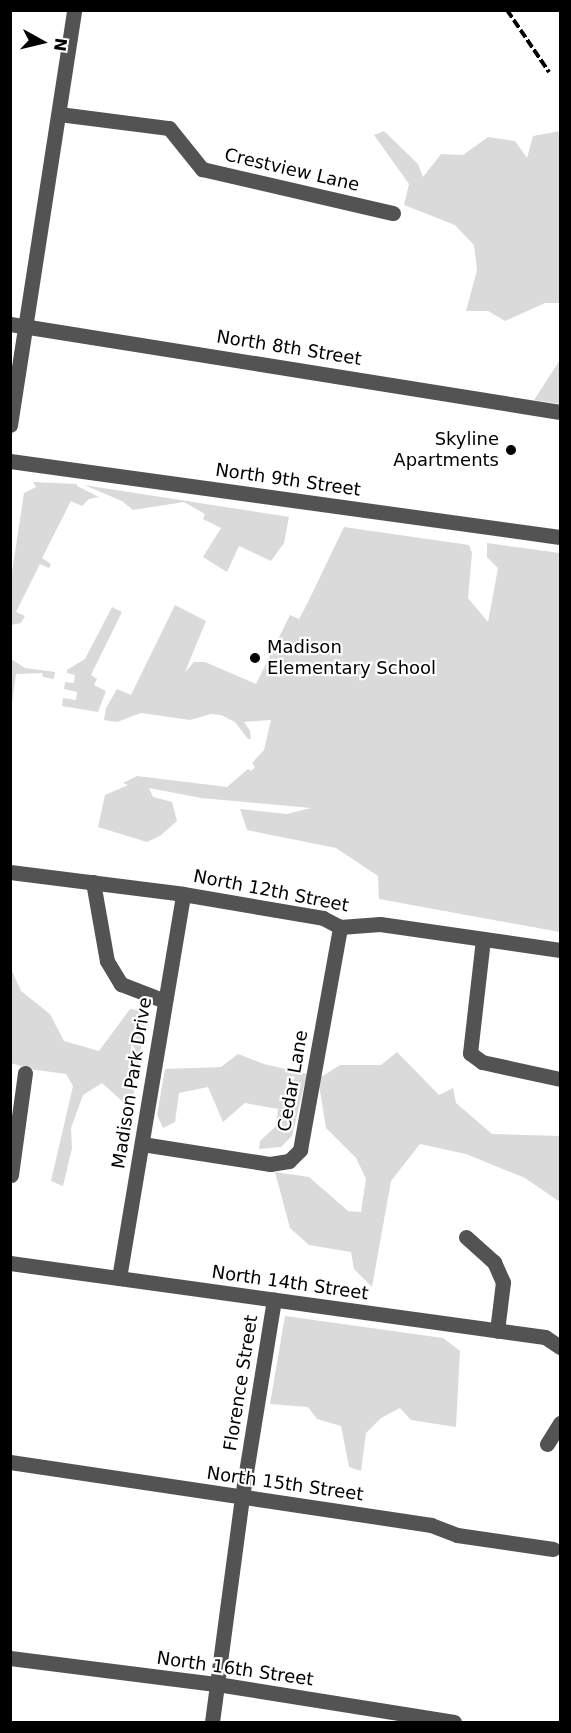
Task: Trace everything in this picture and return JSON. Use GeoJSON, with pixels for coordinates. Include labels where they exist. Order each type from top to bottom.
{"type":"FeatureCollection","features":[{"type":"Feature","properties":{"kind":"street"},"geometry":{"type":"LineString","coordinates":[[10,425],[18,325],[58,114],[74,10]]}},
{"type":"Feature","properties":{"kind":"street","name":"Crestview Lane"},"geometry":{"type":"LineString","coordinates":[[58,114],[169,128],[202,169],[393,213]]}},
{"type":"Feature","properties":{"kind":"street","name":"North 8th Street"},"geometry":{"type":"LineString","coordinates":[[18,325],[561,412]]}},
{"type":"Feature","properties":{"kind":"street","name":"North 9th Street"},"geometry":{"type":"LineString","coordinates":[[10,461],[561,537]]}},
{"type":"Feature","properties":{"kind":"street","name":"North 12th Street"},"geometry":{"type":"LineString","coordinates":[[10,872],[183,894],[323,918],[340,927],[380,924],[561,950]]}},
{"type":"Feature","properties":{"kind":"street"},"geometry":{"type":"LineString","coordinates":[[93,882],[107,961],[121,984],[165,1001]]}},
{"type":"Feature","properties":{"kind":"street","name":"Madison Park Drive"},"geometry":{"type":"LineString","coordinates":[[119,1278],[183,894]]}},
{"type":"Feature","properties":{"kind":"street","name":"Cedar Lane"},"geometry":{"type":"LineString","coordinates":[[142,1143],[270,1164],[289,1161],[300,1150],[340,927]]}},
{"type":"Feature","properties":{"kind":"street"},"geometry":{"type":"LineString","coordinates":[[483,939],[471,1053],[482,1062],[561,1079]]}},
{"type":"Feature","properties":{"kind":"street"},"geometry":{"type":"LineString","coordinates":[[11,1175],[15,1112],[24,1073]]}},
{"type":"Feature","properties":{"kind":"street"},"geometry":{"type":"LineString","coordinates":[[466,1237],[494,1262],[503,1282],[496,1331]]}},
{"type":"Feature","properties":{"kind":"street","name":"North 14th Street"},"geometry":{"type":"LineString","coordinates":[[10,1263],[545,1337],[561,1347]]}},
{"type":"Feature","properties":{"kind":"street","name":"Florence Street"},"geometry":{"type":"LineString","coordinates":[[212,1722],[242,1497],[274,1300]]}},
{"type":"Feature","properties":{"kind":"street"},"geometry":{"type":"LineString","coordinates":[[547,1444],[561,1423]]}},
{"type":"Feature","properties":{"kind":"street","name":"North 15th Street"},"geometry":{"type":"LineString","coordinates":[[10,1462],[431,1525],[457,1535],[553,1549]]}},
{"type":"Feature","properties":{"kind":"street","name":"North 16th Street"},"geometry":{"type":"LineString","coordinates":[[10,1658],[217,1684],[454,1722]]}},
{"type":"Feature","properties":{"kind":"shaded area"},"geometry":{"type":"Polygon","coordinates":[[[384,131],[418,164],[423,177],[441,154],[463,155],[488,137],[515,141],[527,158],[533,136],[560,131],[560,303],[545,303],[505,321],[488,311],[466,311],[477,270],[474,245],[455,225],[404,205],[409,184],[374,135],[384,131]]]}},
{"type":"Feature","properties":{"kind":"shaded area"},"geometry":{"type":"Polygon","coordinates":[[[560,360],[560,404],[534,400],[560,360]]]}},
{"type":"Feature","properties":{"kind":"shaded area"},"geometry":{"type":"Polygon","coordinates":[[[33,482],[77,484],[99,497],[89,499],[82,506],[71,501],[42,558],[51,564],[49,568],[40,564],[16,612],[25,616],[21,623],[11,625],[11,579],[24,493],[36,487],[33,482]]]}},
{"type":"Feature","properties":{"kind":"shaded area"},"geometry":{"type":"Polygon","coordinates":[[[84,485],[289,517],[284,543],[271,561],[239,546],[227,572],[203,557],[221,528],[203,519],[205,514],[184,502],[133,510],[122,501],[84,485]]]}},
{"type":"Feature","properties":{"kind":"shaded area"},"geometry":{"type":"Polygon","coordinates":[[[344,527],[469,545],[472,553],[468,598],[488,622],[498,568],[487,557],[487,543],[560,553],[560,932],[379,899],[378,876],[336,848],[247,830],[240,809],[287,814],[311,808],[201,798],[149,788],[153,797],[172,802],[177,821],[160,836],[147,842],[98,827],[105,795],[128,785],[123,783],[137,776],[227,787],[248,769],[251,771],[255,767],[252,763],[264,750],[271,720],[244,722],[250,731],[251,739],[248,739],[235,722],[221,715],[211,714],[190,720],[141,713],[117,722],[104,720],[106,708],[117,689],[131,695],[175,605],[206,621],[185,672],[194,662],[205,662],[256,684],[290,615],[299,619],[344,527]]]}},
{"type":"Feature","properties":{"kind":"shaded area"},"geometry":{"type":"Polygon","coordinates":[[[112,607],[122,612],[91,675],[97,679],[94,685],[106,691],[98,712],[62,706],[63,698],[76,700],[77,692],[64,689],[65,682],[74,683],[75,675],[67,673],[67,670],[85,659],[112,607]]]}},
{"type":"Feature","properties":{"kind":"shaded area"},"geometry":{"type":"Polygon","coordinates":[[[11,659],[25,668],[55,672],[54,679],[43,677],[42,673],[16,674],[11,710],[11,659]]]}},
{"type":"Feature","properties":{"kind":"shaded area"},"geometry":{"type":"Polygon","coordinates":[[[11,969],[21,991],[50,1014],[64,1041],[99,1051],[130,1009],[147,1011],[131,1109],[102,1083],[83,1095],[71,1128],[72,1148],[63,1186],[51,1181],[73,1086],[66,1074],[29,1069],[11,1063],[11,969]]]}},
{"type":"Feature","properties":{"kind":"shaded area"},"geometry":{"type":"Polygon","coordinates":[[[397,1052],[439,1095],[453,1088],[456,1103],[492,1134],[560,1136],[560,1202],[525,1178],[466,1154],[420,1144],[391,1181],[372,1287],[354,1269],[351,1252],[309,1245],[290,1228],[275,1172],[309,1177],[348,1211],[361,1212],[366,1179],[356,1158],[326,1128],[318,1079],[340,1065],[381,1065],[397,1052]]]}},
{"type":"Feature","properties":{"kind":"shaded area"},"geometry":{"type":"Polygon","coordinates":[[[238,1054],[264,1064],[307,1074],[292,1136],[281,1147],[259,1149],[260,1141],[276,1126],[278,1109],[245,1103],[223,1122],[208,1087],[179,1093],[175,1122],[163,1128],[157,1115],[165,1069],[221,1067],[238,1054]]]}},
{"type":"Feature","properties":{"kind":"shaded area"},"geometry":{"type":"Polygon","coordinates":[[[285,1316],[443,1338],[460,1351],[456,1427],[411,1420],[400,1408],[381,1418],[366,1433],[361,1471],[349,1467],[341,1426],[317,1419],[308,1407],[270,1404],[285,1316]]]}},
{"type":"Feature","properties":{"kind":"railway"},"geometry":{"type":"LineString","coordinates":[[507,10],[549,72]]}},
{"type":"Feature","properties":{"kind":"place","name":"Skyline Apartments"},"geometry":{"type":"Point","coordinates":[511,450]}},
{"type":"Feature","properties":{"kind":"place","name":"Madison Elementary School"},"geometry":{"type":"Point","coordinates":[255,658]}}]}
